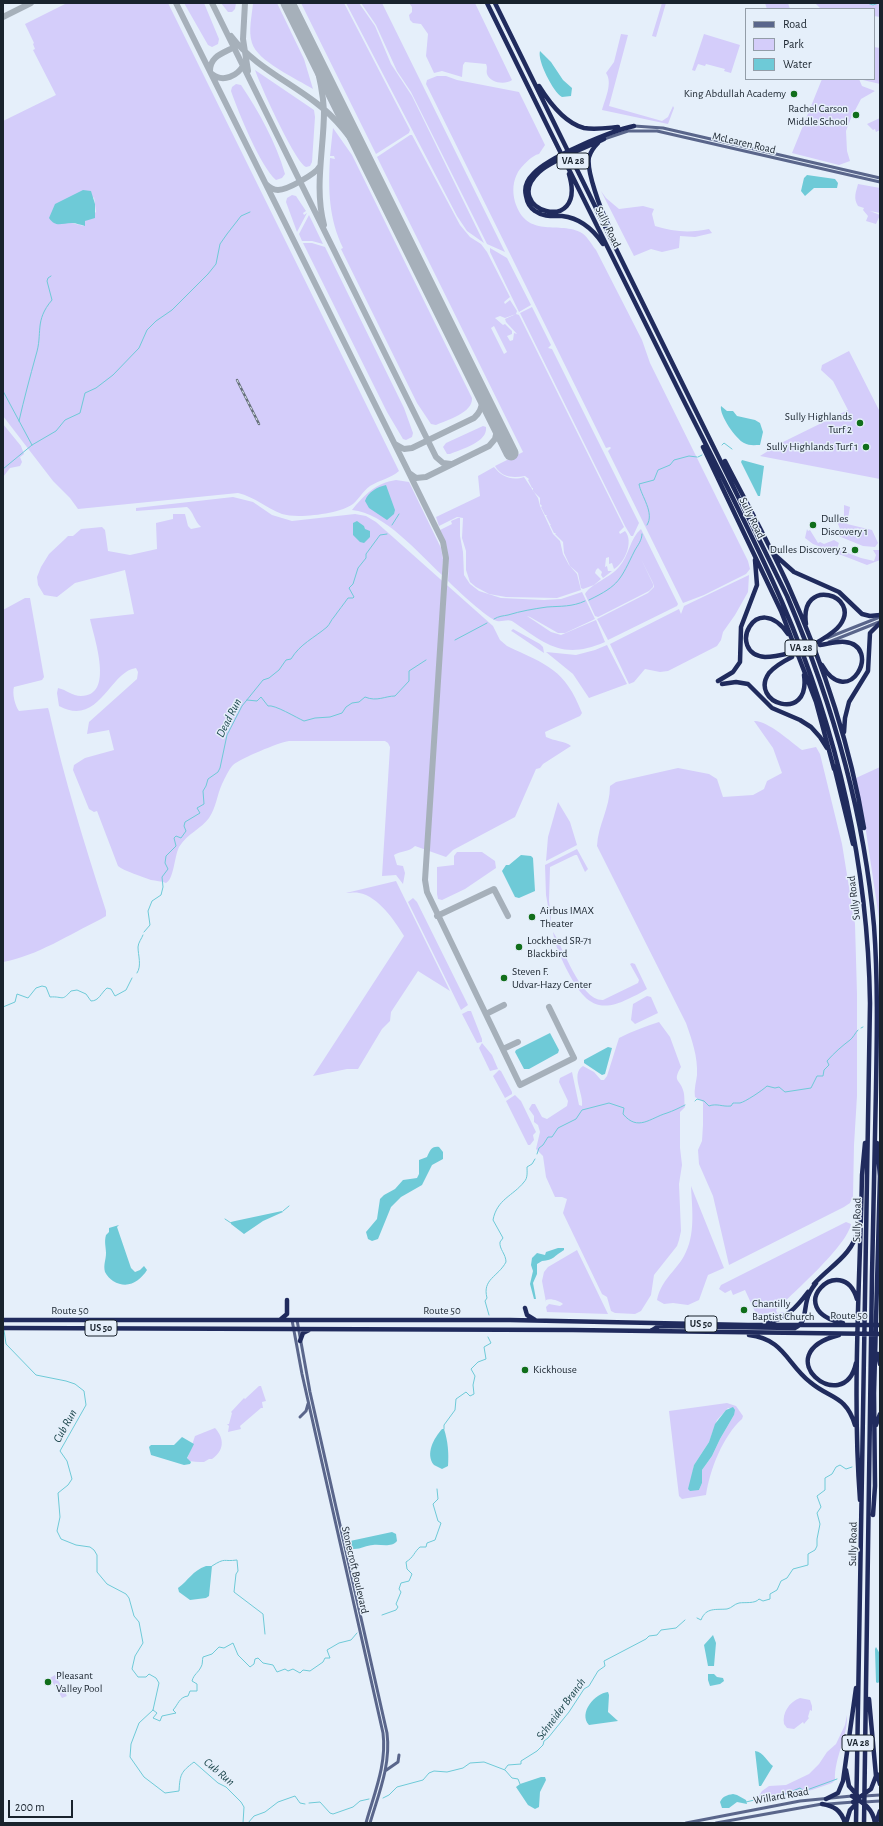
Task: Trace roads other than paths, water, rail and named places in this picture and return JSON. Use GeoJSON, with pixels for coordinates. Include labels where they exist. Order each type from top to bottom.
{"type":"FeatureCollection","features":[{"type":"Feature","properties":{"kind":"highway","name":"Sully Road"},"geometry":{"type":"LineString","coordinates":[[487,3],[778,593],[814,683],[843,780],[854,832],[862,884],[867,932],[870,991],[860,1662],[856,1823]]}},
{"type":"Feature","properties":{"kind":"highway","name":"Sully Road"},"geometry":{"type":"LineString","coordinates":[[495,3],[783,585],[814,661],[844,756],[865,853],[873,912],[877,971],[874,1318]]}},
{"type":"Feature","properties":{"kind":"highway"},"geometry":{"type":"LineString","coordinates":[[521,56],[548,99],[568,121],[584,128],[594,129],[634,126]]}},
{"type":"Feature","properties":{"kind":"highway"},"geometry":{"type":"LineString","coordinates":[[612,256],[596,234],[581,222],[571,218],[540,214],[530,206],[526,194],[528,180],[538,168],[581,148],[614,130],[634,126]]}},
{"type":"Feature","properties":{"kind":"highway"},"geometry":{"type":"LineString","coordinates":[[581,148],[604,139]]}},
{"type":"Feature","properties":{"kind":"highway"},"geometry":{"type":"LineString","coordinates":[[604,139],[591,151],[589,157],[589,168],[602,211],[619,246],[624,265]]}},
{"type":"Feature","properties":{"kind":"highway"},"geometry":{"type":"LineString","coordinates":[[556,160],[540,171],[530,185],[530,197],[540,210],[545,212],[554,212],[564,208],[571,197],[572,185],[565,161]]}},
{"type":"Feature","properties":{"kind":"highway"},"geometry":{"type":"LineString","coordinates":[[696,426],[700,441],[771,589],[796,649]]}},
{"type":"Feature","properties":{"kind":"highway"},"geometry":{"type":"LineString","coordinates":[[708,434],[721,453],[776,556],[791,570],[836,590],[862,614],[880,616]]}},
{"type":"Feature","properties":{"kind":"highway"},"geometry":{"type":"LineString","coordinates":[[764,535],[807,631],[829,689],[847,749],[859,801],[865,835],[865,853]]}},
{"type":"Feature","properties":{"kind":"highway"},"geometry":{"type":"LineString","coordinates":[[746,538],[757,567],[756,588],[741,627],[739,664],[733,672],[720,683],[736,682],[748,684],[772,708],[808,725],[824,742],[834,769]]}},
{"type":"Feature","properties":{"kind":"highway"},"geometry":{"type":"LineString","coordinates":[[807,631],[805,617],[809,603],[819,595],[831,595],[837,598],[842,604],[844,615],[840,626],[827,639],[819,643]]}},
{"type":"Feature","properties":{"kind":"highway"},"geometry":{"type":"LineString","coordinates":[[791,655],[768,657],[754,653],[746,642],[748,627],[753,622],[761,618],[776,620],[788,632],[800,658],[821,718],[852,840],[857,871],[862,884]]}},
{"type":"Feature","properties":{"kind":"highway"},"geometry":{"type":"LineString","coordinates":[[847,749],[844,728],[846,710],[852,696],[867,674],[869,665],[870,635],[880,622]]}},
{"type":"Feature","properties":{"kind":"highway"},"geometry":{"type":"LineString","coordinates":[[812,643],[826,671],[833,678],[840,681],[847,681],[859,674],[863,668],[864,661],[861,652],[855,646],[842,642],[819,643]]}},
{"type":"Feature","properties":{"kind":"highway"},"geometry":{"type":"LineString","coordinates":[[791,655],[773,669],[766,680],[768,695],[774,701],[781,704],[794,702],[803,694],[805,680],[800,658]]}},
{"type":"Feature","properties":{"kind":"highway"},"geometry":{"type":"LineString","coordinates":[[862,1526],[857,1436],[858,1304],[862,1169],[868,1118]]}},
{"type":"Feature","properties":{"kind":"highway"},"geometry":{"type":"LineString","coordinates":[[875,1123],[880,1167],[877,1312]]}},
{"type":"Feature","properties":{"kind":"highway"},"geometry":{"type":"LineString","coordinates":[[748,1325],[772,1322],[789,1314],[816,1283],[842,1258],[851,1247],[856,1238],[861,1215]]}},
{"type":"Feature","properties":{"kind":"highway"},"geometry":{"type":"LineString","coordinates":[[854,1325],[837,1322],[822,1316],[817,1307],[816,1296],[818,1290],[823,1284],[838,1280],[851,1286],[858,1304]]}},
{"type":"Feature","properties":{"kind":"highway"},"geometry":{"type":"LineString","coordinates":[[651,1331],[659,1326],[789,1329],[800,1325],[803,1321],[807,1299],[816,1283]]}},
{"type":"Feature","properties":{"kind":"highway"},"geometry":{"type":"LineString","coordinates":[[870,1552],[875,1486],[874,1318],[877,1312],[880,1294]]}},
{"type":"Feature","properties":{"kind":"highway"},"geometry":{"type":"LineString","coordinates":[[278,1320],[286,1316],[287,1300]]}},
{"type":"Feature","properties":{"kind":"highway"},"geometry":{"type":"LineString","coordinates":[[525,1308],[527,1315],[530,1318],[541,1321]]}},
{"type":"Feature","properties":{"kind":"highway","name":"Route 50"},"geometry":{"type":"LineString","coordinates":[[3,1320],[541,1321],[748,1325],[880,1325]]}},
{"type":"Feature","properties":{"kind":"highway","name":"Route 50"},"geometry":{"type":"LineString","coordinates":[[3,1328],[651,1331],[880,1334]]}},
{"type":"Feature","properties":{"kind":"highway"},"geometry":{"type":"LineString","coordinates":[[300,1341],[303,1333],[311,1329]]}},
{"type":"Feature","properties":{"kind":"highway"},"geometry":{"type":"LineString","coordinates":[[709,1332],[751,1335],[762,1338],[777,1346],[786,1353],[809,1382],[834,1396],[845,1406],[852,1416],[857,1436]]}},
{"type":"Feature","properties":{"kind":"highway"},"geometry":{"type":"LineString","coordinates":[[855,1333],[838,1335],[816,1344],[809,1357],[811,1372],[816,1379],[824,1384],[835,1385],[841,1383],[848,1378],[853,1371],[858,1349]]}},
{"type":"Feature","properties":{"kind":"highway","name":"Sully Road"},"geometry":{"type":"LineString","coordinates":[[864,1823],[874,1342]]}},
{"type":"Feature","properties":{"kind":"highway"},"geometry":{"type":"LineString","coordinates":[[874,1342],[880,1364]]}},
{"type":"Feature","properties":{"kind":"highway"},"geometry":{"type":"LineString","coordinates":[[874,1444],[880,1414]]}},
{"type":"Feature","properties":{"kind":"highway"},"geometry":{"type":"LineString","coordinates":[[826,1799],[834,1796],[840,1789],[860,1662]]}},
{"type":"Feature","properties":{"kind":"highway"},"geometry":{"type":"LineString","coordinates":[[845,1823],[850,1810],[870,1790],[875,1780],[876,1771],[867,1671]]}},
{"type":"Feature","properties":{"kind":"highway"},"geometry":{"type":"LineString","coordinates":[[845,1764],[850,1788],[859,1800],[870,1809],[876,1823]]}},
{"type":"Feature","properties":{"kind":"highway"},"geometry":{"type":"LineString","coordinates":[[876,1771],[880,1784]]}},
{"type":"Feature","properties":{"kind":"highway"},"geometry":{"type":"LineString","coordinates":[[859,1800],[870,1796]]}},
{"type":"Feature","properties":{"kind":"highway"},"geometry":{"type":"LineString","coordinates":[[851,1797],[869,1802]]}},
{"type":"Feature","properties":{"kind":"highway"},"geometry":{"type":"LineString","coordinates":[[822,1804],[834,1807],[838,1810],[845,1823]]}},
{"type":"Feature","properties":{"kind":"highway"},"geometry":{"type":"LineString","coordinates":[[876,1823],[880,1812]]}},
{"type":"Feature","properties":{"kind":"main road","name":"McLearen Road"},"geometry":{"type":"LineString","coordinates":[[634,126],[663,128],[880,178]]}},
{"type":"Feature","properties":{"kind":"main road","name":"McLearen Road"},"geometry":{"type":"LineString","coordinates":[[604,139],[628,131],[657,131],[880,182]]}},
{"type":"Feature","properties":{"kind":"main road"},"geometry":{"type":"LineString","coordinates":[[827,639],[880,616]]}},
{"type":"Feature","properties":{"kind":"main road"},"geometry":{"type":"LineString","coordinates":[[827,639],[880,622]]}},
{"type":"Feature","properties":{"kind":"main road"},"geometry":{"type":"LineString","coordinates":[[791,655],[819,643]]}},
{"type":"Feature","properties":{"kind":"main road","name":"Stonecroft Boulevard"},"geometry":{"type":"LineString","coordinates":[[294,1320],[308,1402],[384,1739],[384,1758],[366,1823]]}},
{"type":"Feature","properties":{"kind":"main road","name":"Stonecroft Boulevard"},"geometry":{"type":"LineString","coordinates":[[295,1329],[300,1341],[387,1733],[388,1747],[385,1771],[370,1823]]}},
{"type":"Feature","properties":{"kind":"main road"},"geometry":{"type":"LineString","coordinates":[[300,1417],[306,1411],[308,1402]]}},
{"type":"Feature","properties":{"kind":"main road"},"geometry":{"type":"LineString","coordinates":[[385,1771],[398,1762],[399,1755]]}},
{"type":"Feature","properties":{"kind":"main road"},"geometry":{"type":"LineString","coordinates":[[870,1796],[880,1795]]}},
{"type":"Feature","properties":{"kind":"main road","name":"Willard Road"},"geometry":{"type":"LineString","coordinates":[[686,1823],[800,1801],[851,1797]]}},
{"type":"Feature","properties":{"kind":"main road","name":"Willard Road"},"geometry":{"type":"LineString","coordinates":[[716,1823],[822,1804],[859,1800]]}},
{"type":"Feature","properties":{"kind":"main road"},"geometry":{"type":"LineString","coordinates":[[869,1802],[880,1801]]}},
{"type":"Feature","properties":{"kind":"main road"},"geometry":{"type":"LineString","coordinates":[[726,1823],[740,1819]]}},
{"type":"Feature","properties":{"kind":"water"},"geometry":{"type":"Polygon","coordinates":[[[540,51],[551,62],[563,80],[572,88],[571,96],[562,97],[554,89],[543,68],[540,51]]]}},
{"type":"Feature","properties":{"kind":"water"},"geometry":{"type":"Polygon","coordinates":[[[807,175],[835,179],[838,183],[837,188],[814,188],[805,196],[801,191],[804,178],[807,175]]]}},
{"type":"Feature","properties":{"kind":"water"},"geometry":{"type":"Polygon","coordinates":[[[83,190],[91,191],[95,204],[95,218],[85,221],[85,226],[74,223],[56,224],[49,218],[55,204],[83,190]]]}},
{"type":"Feature","properties":{"kind":"water"},"geometry":{"type":"Polygon","coordinates":[[[721,406],[727,411],[733,411],[737,416],[755,420],[760,423],[763,432],[760,445],[746,444],[737,437],[725,421],[721,406]]]}},
{"type":"Feature","properties":{"kind":"water"},"geometry":{"type":"Polygon","coordinates":[[[742,460],[764,466],[760,496],[758,496],[741,462],[742,460]]]}},
{"type":"Feature","properties":{"kind":"water"},"geometry":{"type":"Polygon","coordinates":[[[386,485],[395,510],[394,514],[387,520],[369,508],[365,501],[373,490],[386,485]]]}},
{"type":"Feature","properties":{"kind":"water"},"geometry":{"type":"Polygon","coordinates":[[[357,521],[364,526],[365,529],[370,531],[370,537],[364,543],[360,542],[353,535],[353,523],[357,521]]]}},
{"type":"Feature","properties":{"kind":"water"},"geometry":{"type":"Polygon","coordinates":[[[521,855],[531,856],[533,858],[535,891],[519,898],[515,897],[502,871],[506,865],[509,865],[521,855]]]}},
{"type":"Feature","properties":{"kind":"water"},"geometry":{"type":"Polygon","coordinates":[[[550,1033],[559,1050],[558,1053],[529,1069],[524,1069],[515,1052],[516,1050],[550,1033]]]}},
{"type":"Feature","properties":{"kind":"water"},"geometry":{"type":"Polygon","coordinates":[[[608,1047],[612,1048],[605,1074],[602,1075],[584,1063],[584,1060],[608,1047]]]}},
{"type":"Feature","properties":{"kind":"water"},"geometry":{"type":"Polygon","coordinates":[[[439,1147],[443,1152],[443,1159],[432,1165],[422,1185],[401,1197],[391,1207],[378,1239],[372,1241],[368,1239],[366,1232],[377,1219],[380,1199],[395,1189],[403,1180],[417,1178],[419,1174],[419,1160],[427,1157],[432,1148],[439,1147]]]}},
{"type":"Feature","properties":{"kind":"water"},"geometry":{"type":"Polygon","coordinates":[[[283,1212],[263,1221],[244,1234],[231,1224],[231,1222],[283,1212]]]}},
{"type":"Feature","properties":{"kind":"water"},"geometry":{"type":"Polygon","coordinates":[[[119,1225],[117,1227],[131,1268],[135,1272],[144,1266],[147,1270],[137,1281],[124,1285],[113,1281],[104,1269],[106,1235],[109,1232],[109,1228],[119,1225]]]}},
{"type":"Feature","properties":{"kind":"water"},"geometry":{"type":"Polygon","coordinates":[[[558,1248],[564,1248],[564,1250],[552,1259],[542,1261],[537,1264],[537,1274],[533,1283],[536,1299],[534,1299],[530,1284],[533,1271],[531,1265],[532,1258],[537,1253],[545,1255],[546,1252],[558,1248]]]}},
{"type":"Feature","properties":{"kind":"water"},"geometry":{"type":"Polygon","coordinates":[[[733,1407],[735,1410],[734,1415],[712,1456],[702,1470],[702,1483],[699,1490],[690,1491],[688,1489],[694,1465],[709,1442],[715,1424],[726,1410],[733,1407]]]}},
{"type":"Feature","properties":{"kind":"water"},"geometry":{"type":"Polygon","coordinates":[[[442,1429],[444,1429],[448,1448],[448,1466],[442,1469],[434,1465],[431,1461],[430,1451],[436,1437],[442,1429]]]}},
{"type":"Feature","properties":{"kind":"water"},"geometry":{"type":"Polygon","coordinates":[[[182,1437],[194,1444],[187,1458],[191,1462],[190,1464],[184,1465],[151,1455],[149,1447],[151,1445],[174,1445],[182,1437]]]}},
{"type":"Feature","properties":{"kind":"water"},"geometry":{"type":"Polygon","coordinates":[[[392,1532],[396,1534],[397,1541],[395,1543],[386,1545],[371,1545],[351,1549],[350,1541],[392,1532]]]}},
{"type":"Feature","properties":{"kind":"water"},"geometry":{"type":"Polygon","coordinates":[[[206,1566],[212,1566],[209,1596],[206,1598],[190,1600],[179,1592],[178,1588],[194,1573],[206,1566]]]}},
{"type":"Feature","properties":{"kind":"water"},"geometry":{"type":"Polygon","coordinates":[[[713,1635],[716,1643],[714,1666],[708,1666],[704,1645],[713,1635]]]}},
{"type":"Feature","properties":{"kind":"water"},"geometry":{"type":"Polygon","coordinates":[[[876,1647],[880,1654],[880,1682],[877,1683],[875,1649],[876,1647]]]}},
{"type":"Feature","properties":{"kind":"water"},"geometry":{"type":"Polygon","coordinates":[[[708,1674],[714,1674],[717,1677],[723,1678],[724,1681],[720,1684],[710,1686],[708,1674]]]}},
{"type":"Feature","properties":{"kind":"water"},"geometry":{"type":"Polygon","coordinates":[[[608,1692],[608,1712],[618,1721],[589,1725],[586,1720],[586,1715],[590,1704],[598,1696],[608,1692]]]}},
{"type":"Feature","properties":{"kind":"water"},"geometry":{"type":"Polygon","coordinates":[[[755,1751],[761,1753],[773,1766],[761,1786],[759,1786],[755,1751]]]}},
{"type":"Feature","properties":{"kind":"water"},"geometry":{"type":"Polygon","coordinates":[[[545,1777],[546,1780],[540,1792],[539,1807],[535,1809],[528,1805],[516,1787],[520,1784],[545,1777]]]}},
{"type":"Feature","properties":{"kind":"water"},"geometry":{"type":"Polygon","coordinates":[[[733,1794],[746,1800],[747,1804],[737,1802],[729,1808],[722,1808],[720,1802],[722,1798],[733,1794]]]}},
{"type":"Feature","properties":{"kind":"waterway"},"geometry":{"type":"LineString","coordinates":[[867,3],[873,5],[879,3]]}},
{"type":"Feature","properties":{"kind":"waterway"},"geometry":{"type":"LineString","coordinates":[[3,469],[32,445],[56,431],[65,420],[80,413],[85,393],[96,388],[113,375],[139,348],[147,330],[156,321],[172,310],[208,274],[216,264],[220,244],[241,216],[250,212]]}},
{"type":"Feature","properties":{"kind":"waterway"},"geometry":{"type":"LineString","coordinates":[[19,421],[38,347],[41,321],[46,307],[52,300],[47,281],[51,276]]}},
{"type":"Feature","properties":{"kind":"waterway"},"geometry":{"type":"LineString","coordinates":[[3,391],[32,445]]}},
{"type":"Feature","properties":{"kind":"waterway"},"geometry":{"type":"LineString","coordinates":[[722,445],[724,443],[732,449]]}},
{"type":"Feature","properties":{"kind":"waterway"},"geometry":{"type":"LineString","coordinates":[[698,457],[702,455]]}},
{"type":"Feature","properties":{"kind":"waterway"},"geometry":{"type":"LineString","coordinates":[[647,525],[649,520],[649,510],[639,484],[654,480],[658,470],[670,465],[674,460],[689,456],[697,457]]}},
{"type":"Feature","properties":{"kind":"waterway","name":"Dead Run"},"geometry":{"type":"LineString","coordinates":[[392,525],[399,514]]}},
{"type":"Feature","properties":{"kind":"waterway","name":"Dead Run"},"geometry":{"type":"LineString","coordinates":[[144,932],[150,925],[148,911],[152,901],[161,895],[163,887],[162,877],[168,869],[165,863],[166,856],[176,846],[174,838],[176,836],[181,838],[186,831],[184,826],[185,822],[200,813],[197,808],[204,804],[203,791],[208,779],[218,772],[220,768],[227,735],[242,706],[263,680],[269,678],[279,670],[286,660],[291,659],[303,645],[327,627],[348,598],[354,597],[349,588],[353,584],[358,568],[380,535],[387,534]]}},
{"type":"Feature","properties":{"kind":"waterway"},"geometry":{"type":"LineString","coordinates":[[589,600],[607,590],[618,581],[640,542],[642,534]]}},
{"type":"Feature","properties":{"kind":"waterway"},"geometry":{"type":"LineString","coordinates":[[494,619],[527,610],[571,605],[585,601]]}},
{"type":"Feature","properties":{"kind":"waterway"},"geometry":{"type":"LineString","coordinates":[[455,640],[487,623]]}},
{"type":"Feature","properties":{"kind":"waterway"},"geometry":{"type":"LineString","coordinates":[[247,700],[257,701],[261,697],[268,706],[280,709],[304,721],[315,718],[330,717],[342,713],[346,707],[352,703],[359,702],[365,697],[377,699],[395,696],[409,681],[409,671],[426,660]]}},
{"type":"Feature","properties":{"kind":"waterway","name":"Dead Run"},"geometry":{"type":"LineString","coordinates":[[137,973],[140,964],[138,945],[143,935]]}},
{"type":"Feature","properties":{"kind":"waterway","name":"Dead Run"},"geometry":{"type":"LineString","coordinates":[[3,1007],[15,1002],[17,994],[28,998],[36,988],[42,986],[46,987],[50,997],[62,998],[71,991],[77,990],[86,994],[91,1001],[94,1001],[107,988],[111,989],[115,996],[126,990],[132,978]]}},
{"type":"Feature","properties":{"kind":"waterway"},"geometry":{"type":"LineString","coordinates":[[695,1101],[697,1099],[704,1101],[709,1106],[731,1106],[733,1103],[740,1103],[746,1100],[767,1086],[775,1088],[779,1087],[785,1092],[811,1088],[817,1076],[823,1076],[824,1070],[829,1065],[827,1061],[851,1039],[858,1030]]}},
{"type":"Feature","properties":{"kind":"waterway"},"geometry":{"type":"LineString","coordinates":[[537,1154],[539,1148],[548,1137],[552,1137],[558,1128],[576,1119],[582,1110],[609,1103],[624,1108],[623,1114],[628,1119],[639,1123],[650,1120],[685,1105]]}},
{"type":"Feature","properties":{"kind":"waterway"},"geometry":{"type":"LineString","coordinates":[[489,1315],[485,1301],[487,1298],[487,1286],[506,1262],[500,1245],[503,1238],[493,1220],[495,1213],[502,1202],[520,1187],[526,1179],[527,1167],[532,1164],[535,1159]]}},
{"type":"Feature","properties":{"kind":"waterway"},"geometry":{"type":"LineString","coordinates":[[283,1211],[289,1206]]}},
{"type":"Feature","properties":{"kind":"waterway"},"geometry":{"type":"LineString","coordinates":[[225,1219],[231,1223]]}},
{"type":"Feature","properties":{"kind":"waterway","name":"Cub Run"},"geometry":{"type":"LineString","coordinates":[[4,1330],[6,1344],[36,1375],[66,1381],[75,1384],[84,1391],[86,1405],[60,1451],[67,1461],[72,1479],[68,1485],[58,1493],[60,1517],[57,1531],[61,1539],[76,1545],[90,1547],[94,1550],[97,1555],[97,1572],[107,1584],[126,1594],[129,1598],[134,1616],[139,1622],[143,1643],[135,1656],[132,1669],[138,1677],[146,1677],[149,1674],[156,1678],[159,1683],[153,1710],[139,1723],[131,1744],[130,1757],[144,1777],[165,1793],[179,1791],[182,1774],[186,1768],[194,1762],[218,1783],[226,1787],[241,1802],[244,1807],[243,1823]]}},
{"type":"Feature","properties":{"kind":"waterway"},"geometry":{"type":"LineString","coordinates":[[444,1429],[444,1425],[455,1410],[456,1399],[466,1392],[470,1396],[474,1394],[473,1385],[475,1376],[471,1369],[478,1362],[486,1359],[484,1347],[491,1343],[488,1337]]}},
{"type":"Feature","properties":{"kind":"waterway"},"geometry":{"type":"LineString","coordinates":[[697,1618],[701,1620],[706,1613],[712,1610],[727,1609],[737,1604],[757,1601],[759,1599],[763,1601],[770,1599],[770,1594],[777,1590],[781,1581],[787,1578],[793,1569],[808,1565],[808,1554],[815,1550],[817,1546],[820,1524],[817,1513],[821,1507],[817,1496],[825,1490],[825,1478],[832,1474],[836,1467],[840,1465],[846,1469],[852,1467]]}},
{"type":"Feature","properties":{"kind":"waterway"},"geometry":{"type":"LineString","coordinates":[[382,1615],[396,1610],[398,1607],[396,1604],[401,1592],[399,1589],[401,1583],[409,1581],[412,1574],[407,1569],[406,1562],[420,1547],[426,1547],[427,1543],[435,1540],[441,1523],[438,1521],[433,1504],[438,1499],[437,1489]]}},
{"type":"Feature","properties":{"kind":"waterway"},"geometry":{"type":"LineString","coordinates":[[212,1566],[222,1561],[237,1560],[238,1571],[236,1574],[234,1592],[263,1614],[265,1634]]}},
{"type":"Feature","properties":{"kind":"waterway","name":"Schneider Branch"},"geometry":{"type":"LineString","coordinates":[[505,1769],[508,1765],[521,1764],[521,1761],[537,1751],[543,1745],[544,1741],[569,1712],[584,1689],[589,1686],[598,1671],[605,1666],[604,1661],[649,1636],[657,1635],[661,1630],[676,1628],[685,1620]]}},
{"type":"Feature","properties":{"kind":"waterway"},"geometry":{"type":"LineString","coordinates":[[153,1710],[157,1713],[153,1718],[160,1721],[162,1716],[176,1713],[173,1710],[181,1700],[188,1696],[190,1691],[197,1691],[197,1684],[192,1681],[202,1666],[203,1657],[212,1654],[219,1647],[224,1648],[233,1643],[238,1655],[250,1667],[254,1664],[255,1659],[258,1658],[263,1663],[273,1665],[277,1672],[285,1669],[288,1671],[293,1669],[300,1673],[303,1670],[310,1671],[323,1662],[325,1658],[330,1658],[327,1650],[339,1643],[351,1640],[357,1633]]}},
{"type":"Feature","properties":{"kind":"waterway","name":"Schneider Branch"},"geometry":{"type":"LineString","coordinates":[[383,1798],[389,1795],[397,1787],[423,1780],[429,1773],[434,1771],[447,1772],[463,1768],[470,1763],[484,1762],[505,1770]]}},
{"type":"Feature","properties":{"kind":"waterway"},"geometry":{"type":"LineString","coordinates":[[505,1770],[512,1778],[518,1779],[520,1784]]}},
{"type":"Feature","properties":{"kind":"waterway"},"geometry":{"type":"LineString","coordinates":[[746,1802],[785,1794],[800,1788],[804,1791],[837,1779]]}},
{"type":"Feature","properties":{"kind":"waterway","name":"Schneider Branch"},"geometry":{"type":"LineString","coordinates":[[248,1823],[254,1816],[265,1812],[278,1802],[295,1796],[300,1803],[305,1804]]}},
{"type":"Feature","properties":{"kind":"waterway","name":"Schneider Branch"},"geometry":{"type":"LineString","coordinates":[[309,1803],[320,1802],[330,1813],[333,1814],[353,1807],[360,1801],[369,1799]]}},
{"type":"Feature","properties":{"kind":"railway"},"geometry":{"type":"LineString","coordinates":[[237,380],[259,424]]}},
{"type":"Feature","properties":{"kind":"place","name":"King Abdullah Academy"},"geometry":{"type":"Point","coordinates":[794,94]}},
{"type":"Feature","properties":{"kind":"place","name":"Rachel Carson Middle School"},"geometry":{"type":"Point","coordinates":[856,115]}},
{"type":"Feature","properties":{"kind":"place","name":"Sully Highlands Turf 2"},"geometry":{"type":"Point","coordinates":[860,423]}},
{"type":"Feature","properties":{"kind":"place","name":"Sully Highlands Turf 1"},"geometry":{"type":"Point","coordinates":[866,447]}},
{"type":"Feature","properties":{"kind":"place","name":"Dulles Discovery 1"},"geometry":{"type":"Point","coordinates":[813,525]}},
{"type":"Feature","properties":{"kind":"place","name":"Dulles Discovery 2"},"geometry":{"type":"Point","coordinates":[855,550]}},
{"type":"Feature","properties":{"kind":"place","name":"Airbus IMAX Theater"},"geometry":{"type":"Point","coordinates":[532,917]}},
{"type":"Feature","properties":{"kind":"place","name":"Lockheed SR-71 Blackbird"},"geometry":{"type":"Point","coordinates":[519,947]}},
{"type":"Feature","properties":{"kind":"place","name":"Steven F. Udvar-Hazy Center"},"geometry":{"type":"Point","coordinates":[504,978]}},
{"type":"Feature","properties":{"kind":"place","name":"Chantilly Baptist Church"},"geometry":{"type":"Point","coordinates":[744,1310]}},
{"type":"Feature","properties":{"kind":"place","name":"Kickhouse"},"geometry":{"type":"Point","coordinates":[525,1370]}},
{"type":"Feature","properties":{"kind":"place","name":"Pleasant Valley Pool"},"geometry":{"type":"Point","coordinates":[48,1682]}}]}
